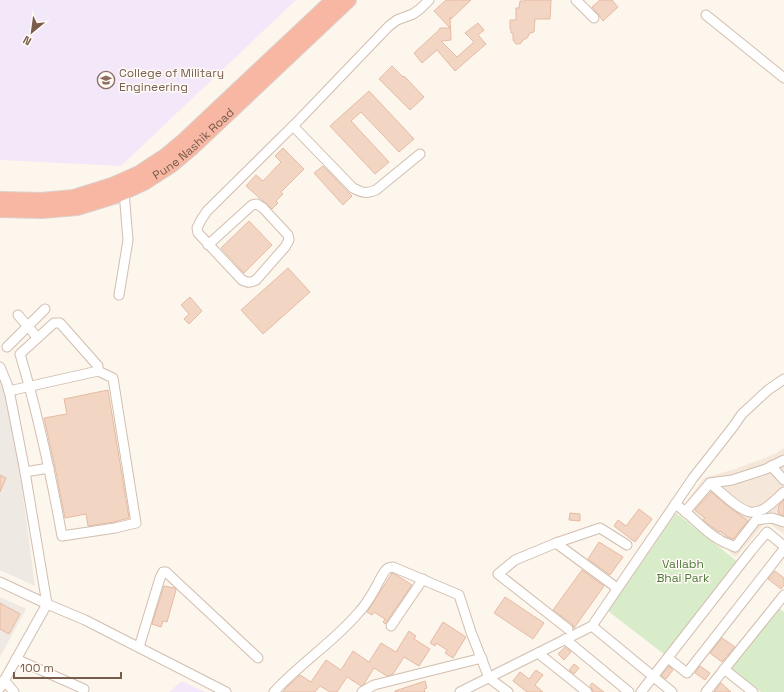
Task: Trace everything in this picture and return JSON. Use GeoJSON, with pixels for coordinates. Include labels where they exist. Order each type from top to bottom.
{"type":"FeatureCollection","features":[{"type":"Feature","properties":{"kind":"highway","name":"Pune Nashik Road"},"geometry":{"type":"LineString","coordinates":[[0,199],[41,200],[74,197],[112,185],[139,173],[165,156],[184,140],[333,0]]}},
{"type":"Feature","properties":{"kind":"highway","name":"Pune Nashik Road"},"geometry":{"type":"LineString","coordinates":[[0,210],[42,211],[77,208],[116,196],[144,183],[172,165],[348,1]]}},
{"type":"Feature","properties":{"kind":"street"},"geometry":{"type":"LineString","coordinates":[[208,245],[252,205],[257,204],[263,208],[288,235],[289,240],[285,247],[256,280],[251,283],[247,283],[242,280],[208,245],[198,234],[197,228],[200,220],[294,126],[389,26],[397,20],[413,14],[429,0]]}},
{"type":"Feature","properties":{"kind":"street"},"geometry":{"type":"LineString","coordinates":[[576,0],[594,18]]}},
{"type":"Feature","properties":{"kind":"street"},"geometry":{"type":"LineString","coordinates":[[706,15],[784,78]]}},
{"type":"Feature","properties":{"kind":"street"},"geometry":{"type":"LineString","coordinates":[[294,126],[353,188],[360,192],[369,193],[376,190],[420,154]]}},
{"type":"Feature","properties":{"kind":"street"},"geometry":{"type":"LineString","coordinates":[[119,295],[128,240],[124,192]]}},
{"type":"Feature","properties":{"kind":"street"},"geometry":{"type":"LineString","coordinates":[[7,347],[45,309]]}},
{"type":"Feature","properties":{"kind":"street"},"geometry":{"type":"LineString","coordinates":[[18,315],[37,337]]}},
{"type":"Feature","properties":{"kind":"street"},"geometry":{"type":"LineString","coordinates":[[9,391],[29,386],[98,371],[113,378],[136,523],[115,528],[62,536],[49,468],[29,386],[20,354],[54,322],[60,323],[98,366],[98,371]]}},
{"type":"Feature","properties":{"kind":"street"},"geometry":{"type":"LineString","coordinates":[[0,367],[9,391],[25,472],[47,604],[2,684],[14,692]]}},
{"type":"Feature","properties":{"kind":"street"},"geometry":{"type":"LineString","coordinates":[[465,691],[592,626],[693,478],[742,414],[768,390],[784,379]]}},
{"type":"Feature","properties":{"kind":"street"},"geometry":{"type":"LineString","coordinates":[[685,512],[710,483],[732,480],[784,460]]}},
{"type":"Feature","properties":{"kind":"street"},"geometry":{"type":"LineString","coordinates":[[771,466],[784,480]]}},
{"type":"Feature","properties":{"kind":"street"},"geometry":{"type":"LineString","coordinates":[[25,472],[49,468]]}},
{"type":"Feature","properties":{"kind":"street"},"geometry":{"type":"LineString","coordinates":[[710,483],[740,507],[751,512],[764,509],[784,492]]}},
{"type":"Feature","properties":{"kind":"street"},"geometry":{"type":"LineString","coordinates":[[675,504],[720,540],[735,546],[744,546],[751,550]]}},
{"type":"Feature","properties":{"kind":"street"},"geometry":{"type":"LineString","coordinates":[[735,546],[756,520],[772,518],[784,522]]}},
{"type":"Feature","properties":{"kind":"street"},"geometry":{"type":"LineString","coordinates":[[568,629],[498,574],[515,560],[556,543],[600,528],[627,545]]}},
{"type":"Feature","properties":{"kind":"street"},"geometry":{"type":"LineString","coordinates":[[641,692],[751,550],[767,532],[784,546]]}},
{"type":"Feature","properties":{"kind":"street"},"geometry":{"type":"LineString","coordinates":[[556,543],[617,588]]}},
{"type":"Feature","properties":{"kind":"street"},"geometry":{"type":"LineString","coordinates":[[668,658],[687,673],[784,549]]}},
{"type":"Feature","properties":{"kind":"street"},"geometry":{"type":"LineString","coordinates":[[274,692],[291,675],[326,646],[358,614],[366,605],[387,568],[393,567],[459,595],[471,632],[490,678],[507,692]]}},
{"type":"Feature","properties":{"kind":"street"},"geometry":{"type":"LineString","coordinates":[[139,648],[160,578],[163,572],[166,572],[258,658]]}},
{"type":"Feature","properties":{"kind":"street"},"geometry":{"type":"LineString","coordinates":[[391,626],[423,579]]}},
{"type":"Feature","properties":{"kind":"street"},"geometry":{"type":"LineString","coordinates":[[0,582],[85,620],[215,690],[226,692]]}},
{"type":"Feature","properties":{"kind":"street"},"geometry":{"type":"LineString","coordinates":[[706,692],[782,601]]}},
{"type":"Feature","properties":{"kind":"street"},"geometry":{"type":"LineString","coordinates":[[592,626],[672,692]]}},
{"type":"Feature","properties":{"kind":"street"},"geometry":{"type":"LineString","coordinates":[[565,640],[629,692]]}},
{"type":"Feature","properties":{"kind":"street"},"geometry":{"type":"LineString","coordinates":[[538,653],[581,690]]}},
{"type":"Feature","properties":{"kind":"street"},"geometry":{"type":"LineString","coordinates":[[362,692],[374,685],[482,658]]}},
{"type":"Feature","properties":{"kind":"street"},"geometry":{"type":"LineString","coordinates":[[16,659],[84,689]]}},
{"type":"Feature","properties":{"kind":"street"},"geometry":{"type":"LineString","coordinates":[[724,669],[753,692]]}},
{"type":"Feature","properties":{"kind":"shaded area","name":"College of Military Engineering"},"geometry":{"type":"Polygon","coordinates":[[[0,0],[296,0],[121,166],[0,160],[0,0]]]}},
{"type":"Feature","properties":{"kind":"shaded area"},"geometry":{"type":"Polygon","coordinates":[[[0,363],[7,374],[35,586],[0,570],[0,363]]]}},
{"type":"Feature","properties":{"kind":"shaded area"},"geometry":{"type":"Polygon","coordinates":[[[784,448],[784,534],[767,523],[763,525],[736,557],[678,513],[704,478],[735,469],[775,454],[784,448]]]}},
{"type":"Feature","properties":{"kind":"shaded area"},"geometry":{"type":"Polygon","coordinates":[[[0,597],[26,609],[0,657],[0,597]]]}},
{"type":"Feature","properties":{"kind":"shaded area"},"geometry":{"type":"Polygon","coordinates":[[[182,681],[205,692],[169,692],[182,681]]]}},
{"type":"Feature","properties":{"kind":"green space","name":"Vallabh Bhai Park"},"geometry":{"type":"Polygon","coordinates":[[[676,513],[738,562],[665,655],[608,611],[676,513]]]}},
{"type":"Feature","properties":{"kind":"green space"},"geometry":{"type":"Polygon","coordinates":[[[779,608],[784,612],[784,692],[761,692],[731,668],[779,608]]]}},
{"type":"Feature","properties":{"kind":"building"},"geometry":{"type":"Polygon","coordinates":[[[446,0],[471,0],[451,19],[450,17],[451,40],[441,41],[457,57],[474,42],[465,33],[478,23],[484,30],[478,35],[486,44],[455,71],[437,50],[422,63],[414,53],[440,28],[450,28],[434,11],[446,0]]]}},
{"type":"Feature","properties":{"kind":"building"},"geometry":{"type":"Polygon","coordinates":[[[551,0],[550,19],[535,19],[534,32],[530,33],[521,43],[516,44],[513,40],[513,33],[511,33],[510,29],[510,20],[516,20],[516,8],[519,8],[520,1],[551,0]]]}},
{"type":"Feature","properties":{"kind":"building"},"geometry":{"type":"Polygon","coordinates":[[[600,0],[612,0],[618,7],[603,21],[592,7],[600,0]]]}},
{"type":"Feature","properties":{"kind":"building"},"geometry":{"type":"Polygon","coordinates":[[[392,66],[424,97],[410,110],[379,79],[392,66]]]}},
{"type":"Feature","properties":{"kind":"building"},"geometry":{"type":"Polygon","coordinates":[[[369,91],[414,139],[399,152],[361,112],[351,121],[389,162],[375,174],[330,126],[369,91]]]}},
{"type":"Feature","properties":{"kind":"building"},"geometry":{"type":"Polygon","coordinates":[[[283,148],[304,169],[281,192],[283,194],[276,201],[278,203],[272,209],[246,186],[256,175],[263,181],[281,162],[275,156],[283,148]]]}},
{"type":"Feature","properties":{"kind":"building"},"geometry":{"type":"Polygon","coordinates":[[[323,166],[352,196],[343,205],[314,173],[323,166]]]}},
{"type":"Feature","properties":{"kind":"building"},"geometry":{"type":"Polygon","coordinates":[[[249,221],[272,245],[244,273],[221,248],[249,221]]]}},
{"type":"Feature","properties":{"kind":"building"},"geometry":{"type":"Polygon","coordinates":[[[288,268],[310,292],[263,334],[241,310],[288,268]]]}},
{"type":"Feature","properties":{"kind":"building"},"geometry":{"type":"Polygon","coordinates":[[[190,297],[202,311],[189,324],[184,319],[189,314],[181,305],[190,297]]]}},
{"type":"Feature","properties":{"kind":"building"},"geometry":{"type":"Polygon","coordinates":[[[108,390],[129,518],[88,526],[86,514],[65,518],[44,418],[67,414],[64,399],[108,390]]]}},
{"type":"Feature","properties":{"kind":"building"},"geometry":{"type":"Polygon","coordinates":[[[0,475],[6,478],[0,492],[0,475]]]}},
{"type":"Feature","properties":{"kind":"building"},"geometry":{"type":"Polygon","coordinates":[[[711,492],[748,521],[733,539],[712,527],[703,520],[705,518],[695,510],[711,492]]]}},
{"type":"Feature","properties":{"kind":"building"},"geometry":{"type":"Polygon","coordinates":[[[784,500],[784,516],[779,514],[778,511],[779,505],[784,500]]]}},
{"type":"Feature","properties":{"kind":"building"},"geometry":{"type":"Polygon","coordinates":[[[639,509],[652,519],[635,542],[614,526],[618,520],[626,526],[639,509]]]}},
{"type":"Feature","properties":{"kind":"building"},"geometry":{"type":"Polygon","coordinates":[[[570,513],[580,514],[580,521],[569,520],[570,513]]]}},
{"type":"Feature","properties":{"kind":"building"},"geometry":{"type":"Polygon","coordinates":[[[599,542],[623,557],[610,575],[588,559],[599,542]]]}},
{"type":"Feature","properties":{"kind":"building"},"geometry":{"type":"Polygon","coordinates":[[[582,570],[604,586],[574,628],[572,624],[553,610],[582,570]]]}},
{"type":"Feature","properties":{"kind":"building"},"geometry":{"type":"Polygon","coordinates":[[[775,571],[784,578],[784,585],[781,589],[768,579],[775,571]]]}},
{"type":"Feature","properties":{"kind":"building"},"geometry":{"type":"Polygon","coordinates":[[[392,573],[412,585],[385,624],[383,622],[385,619],[374,612],[372,615],[367,612],[392,573]]]}},
{"type":"Feature","properties":{"kind":"building"},"geometry":{"type":"Polygon","coordinates":[[[164,586],[175,588],[176,590],[167,622],[163,621],[161,627],[152,624],[164,586]]]}},
{"type":"Feature","properties":{"kind":"building"},"geometry":{"type":"Polygon","coordinates":[[[505,597],[544,623],[533,639],[494,613],[505,597]]]}},
{"type":"Feature","properties":{"kind":"building"},"geometry":{"type":"Polygon","coordinates":[[[0,603],[20,614],[9,634],[0,629],[0,603]]]}},
{"type":"Feature","properties":{"kind":"building"},"geometry":{"type":"Polygon","coordinates":[[[443,622],[466,637],[453,658],[445,653],[447,650],[436,643],[435,646],[430,643],[443,622]]]}},
{"type":"Feature","properties":{"kind":"building"},"geometry":{"type":"Polygon","coordinates":[[[409,631],[416,636],[414,639],[430,649],[419,666],[404,657],[393,674],[387,676],[374,668],[364,684],[361,686],[347,677],[337,692],[330,692],[320,686],[315,692],[283,692],[300,675],[311,682],[326,660],[341,670],[353,651],[369,662],[381,643],[396,652],[409,631]]]}},
{"type":"Feature","properties":{"kind":"building"},"geometry":{"type":"Polygon","coordinates":[[[722,638],[735,647],[722,662],[710,653],[722,638]]]}},
{"type":"Feature","properties":{"kind":"building"},"geometry":{"type":"Polygon","coordinates":[[[565,647],[571,652],[564,660],[558,654],[565,647]]]}},
{"type":"Feature","properties":{"kind":"building"},"geometry":{"type":"Polygon","coordinates":[[[574,664],[579,668],[574,674],[569,670],[574,664]]]}},
{"type":"Feature","properties":{"kind":"building"},"geometry":{"type":"Polygon","coordinates":[[[669,666],[673,670],[666,679],[661,676],[669,666]]]}},
{"type":"Feature","properties":{"kind":"building"},"geometry":{"type":"Polygon","coordinates":[[[700,666],[710,673],[705,680],[695,673],[700,666]]]}},
{"type":"Feature","properties":{"kind":"building"},"geometry":{"type":"Polygon","coordinates":[[[536,670],[543,675],[535,685],[543,692],[527,692],[513,681],[520,672],[529,679],[536,670]]]}},
{"type":"Feature","properties":{"kind":"building"},"geometry":{"type":"Polygon","coordinates":[[[425,681],[427,688],[424,689],[425,692],[395,692],[395,691],[425,681]]]}},
{"type":"Feature","properties":{"kind":"building"},"geometry":{"type":"Polygon","coordinates":[[[592,683],[604,692],[593,692],[590,686],[592,683]]]}},
{"type":"Feature","properties":{"kind":"building"},"geometry":{"type":"Polygon","coordinates":[[[721,683],[731,692],[714,692],[721,683]]]}},
{"type":"Feature","properties":{"kind":"place","name":"College of Military Engineering"},"geometry":{"type":"Point","coordinates":[106,80]}}]}
